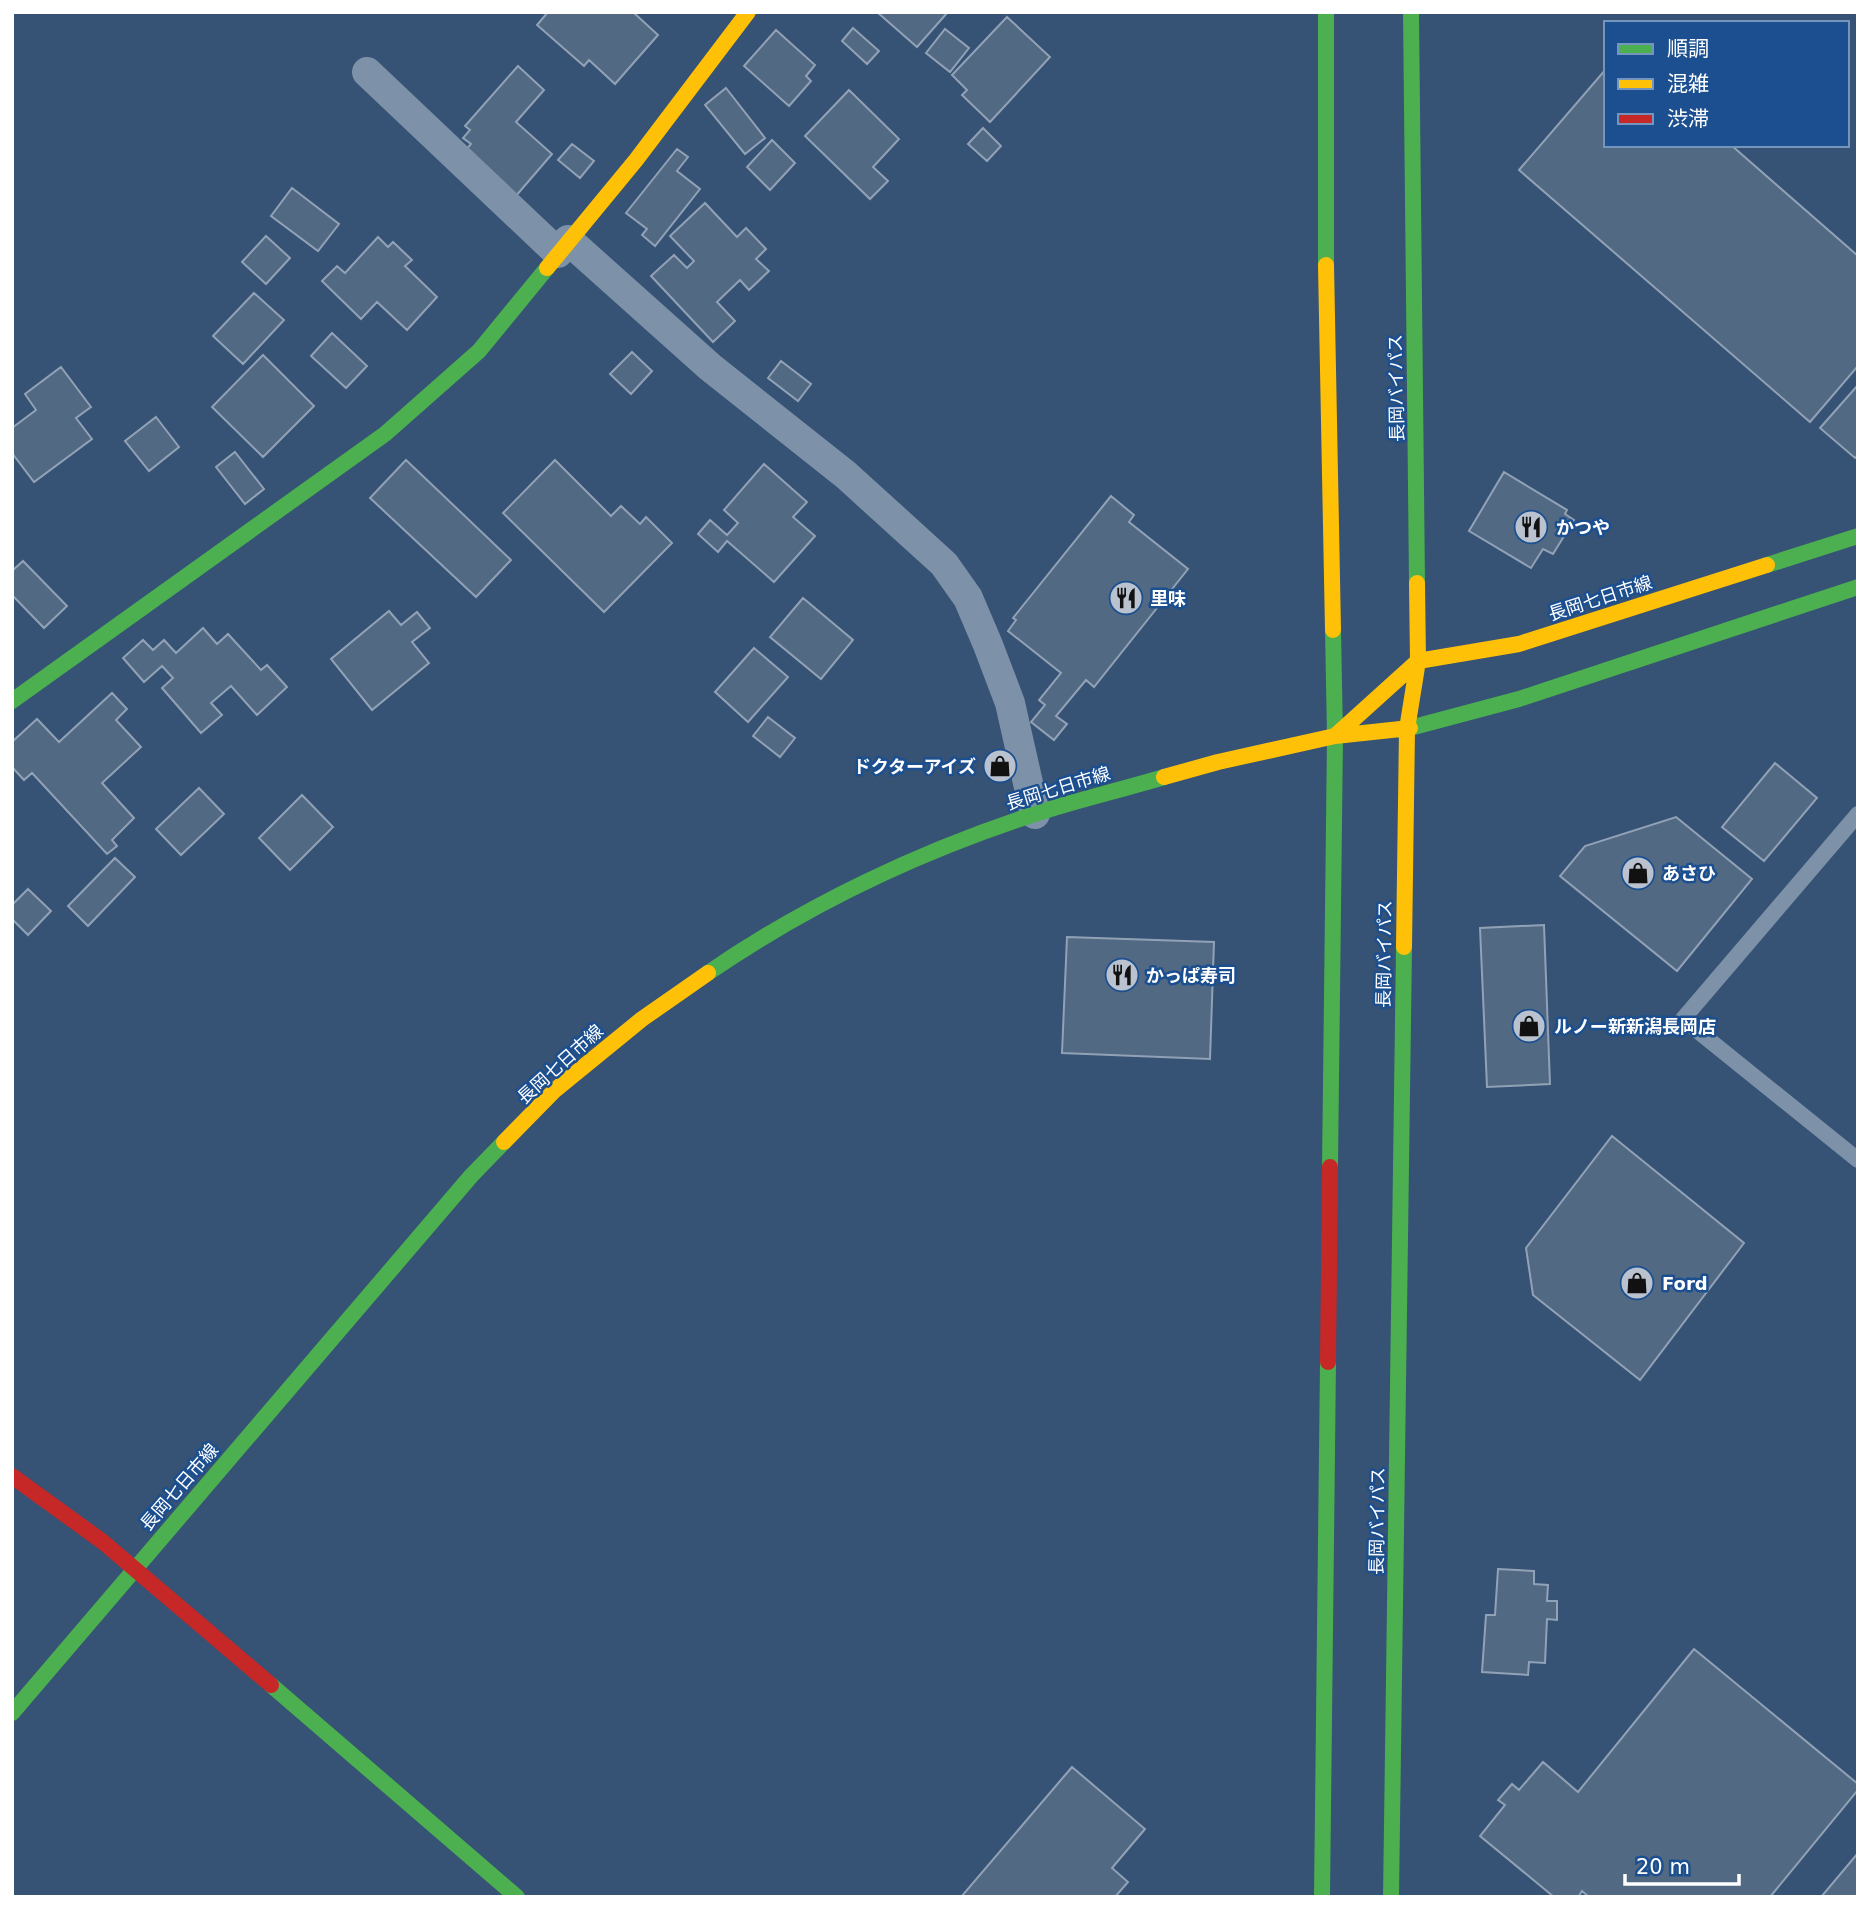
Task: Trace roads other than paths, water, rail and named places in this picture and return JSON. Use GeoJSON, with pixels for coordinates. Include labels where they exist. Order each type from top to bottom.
{"type":"FeatureCollection","features":[{"type":"Feature","properties":{"kind":"main road"},"geometry":{"type":"LineString","coordinates":[[12,701],[385,434],[478,351],[636,160],[748,12]]}},
{"type":"Feature","properties":{"kind":"main road"},"geometry":{"type":"LineString","coordinates":[[1322,1897],[1335,736],[1326,275],[1326,12]]}},
{"type":"Feature","properties":{"kind":"main road","name":"長岡バイパス"},"geometry":{"type":"LineString","coordinates":[[1391,1897],[1407,729],[1418,661],[1412,12]]}},
{"type":"Feature","properties":{"kind":"main road","name":"長岡七日市線"},"geometry":{"type":"LineString","coordinates":[[1335,736],[1418,661],[1518,644],[1858,536]]}},
{"type":"Feature","properties":{"kind":"main road","name":"長岡七日市線"},"geometry":{"type":"LineString","coordinates":[[12,1713],[471,1176],[555,1090],[642,1019],[726,961],[823,904],[933,852],[1035,814],[1218,762],[1335,736],[1407,729],[1519,698],[1858,587]]}},
{"type":"Feature","properties":{"kind":"main road"},"geometry":{"type":"LineString","coordinates":[[12,1476],[103,1542],[517,1897]]}},
{"type":"Feature","properties":{"kind":"street"},"geometry":{"type":"LineString","coordinates":[[367,72],[563,247],[846,475],[944,564],[968,598],[993,656],[1010,703],[1035,814]]}},
{"type":"Feature","properties":{"kind":"lane"},"geometry":{"type":"LineString","coordinates":[[1858,814],[1683,1018],[1858,1160]]}},
{"type":"Feature","properties":{"kind":"place","name":"かつや"},"geometry":{"type":"Point","coordinates":[1531,527]}},
{"type":"Feature","properties":{"kind":"place","name":"里味"},"geometry":{"type":"Point","coordinates":[1126,598]}},
{"type":"Feature","properties":{"kind":"place","name":"ドクターアイズ"},"geometry":{"type":"Point","coordinates":[1000,766]}},
{"type":"Feature","properties":{"kind":"place","name":"あさひ"},"geometry":{"type":"Point","coordinates":[1638,873]}},
{"type":"Feature","properties":{"kind":"place","name":"かっぱ寿司"},"geometry":{"type":"Point","coordinates":[1122,975]}},
{"type":"Feature","properties":{"kind":"place","name":"ルノー新新潟長岡店"},"geometry":{"type":"Point","coordinates":[1529,1026]}},
{"type":"Feature","properties":{"kind":"place","name":"Ford"},"geometry":{"type":"Point","coordinates":[1637,1283]}}]}
